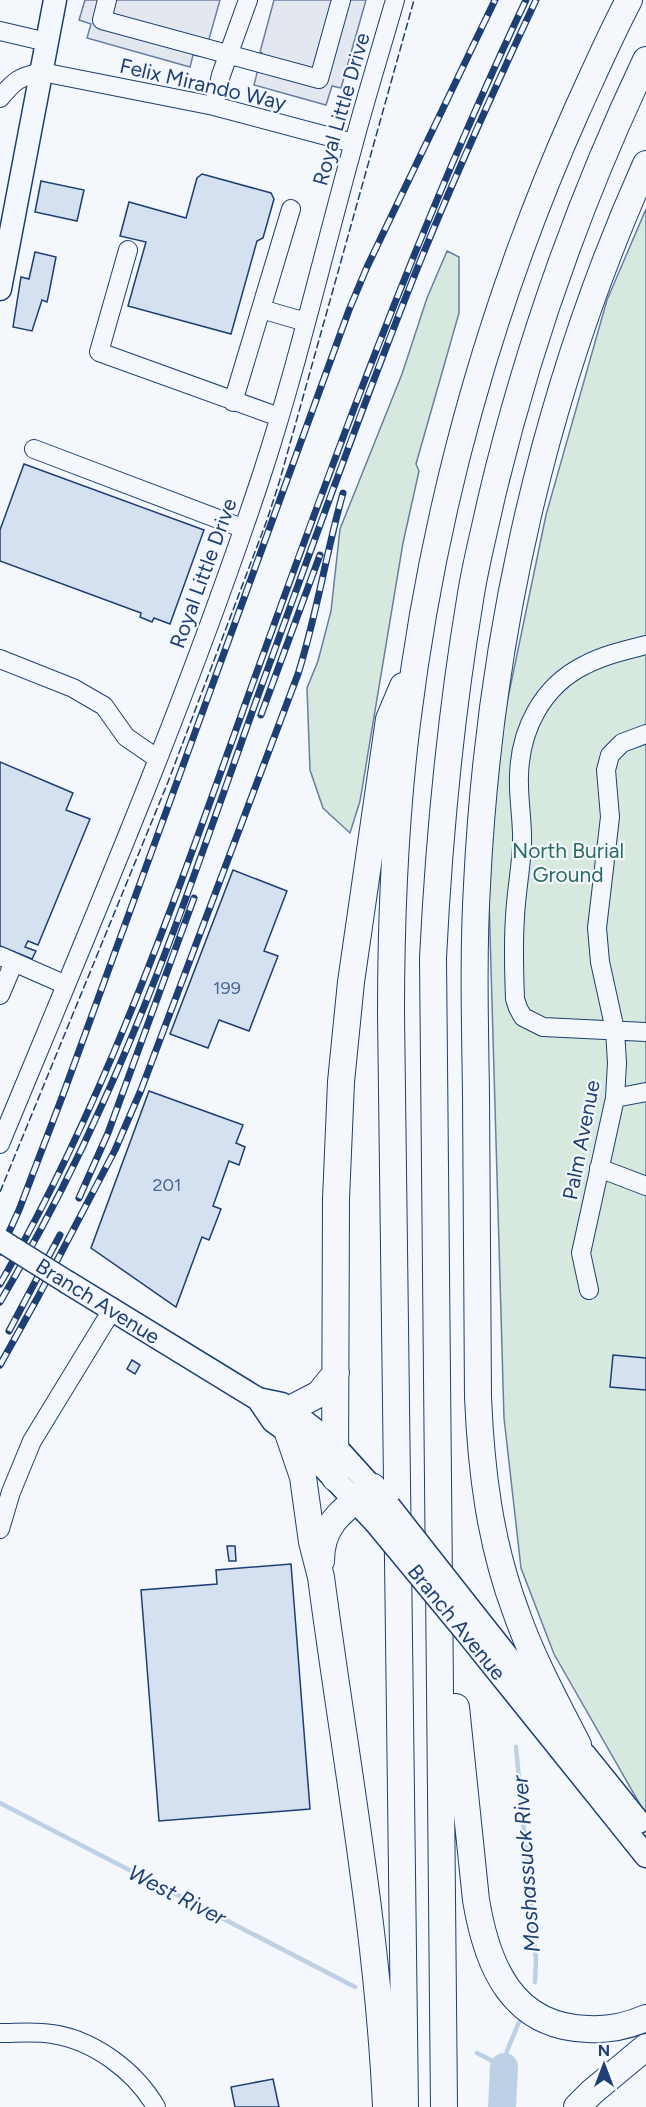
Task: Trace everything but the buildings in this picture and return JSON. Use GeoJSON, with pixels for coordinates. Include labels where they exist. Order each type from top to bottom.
{"type":"FeatureCollection","features":[{"type":"Feature","properties":{"kind":"highway"},"geometry":{"type":"LineString","coordinates":[[599,61],[615,0]]}},
{"type":"Feature","properties":{"kind":"highway"},"geometry":{"type":"LineString","coordinates":[[405,2107],[391,993],[398,821],[406,725],[432,563],[446,498],[492,329],[541,193],[599,61],[629,0]]}},
{"type":"Feature","properties":{"kind":"highway"},"geometry":{"type":"LineString","coordinates":[[444,2107],[433,957],[446,761],[470,598],[508,426],[540,324],[596,170],[646,60]]}},
{"type":"Feature","properties":{"kind":"highway"},"geometry":{"type":"LineString","coordinates":[[596,170],[646,92]]}},
{"type":"Feature","properties":{"kind":"highway"},"geometry":{"type":"LineString","coordinates":[[578,1745],[534,1656],[515,1611],[495,1542],[483,1462],[478,1397],[475,995],[477,885],[484,781],[496,678],[517,562],[552,424],[579,333],[610,249],[646,164]]}},
{"type":"Feature","properties":{"kind":"highway"},"geometry":{"type":"LineString","coordinates":[[335,1478],[336,1181],[345,1032],[389,719],[416,656]]}},
{"type":"Feature","properties":{"kind":"highway"},"geometry":{"type":"LineString","coordinates":[[336,1373],[320,1394],[306,1403],[288,1420],[303,1477],[312,1542],[321,1577],[370,1926],[382,2032],[387,2107]]}},
{"type":"Feature","properties":{"kind":"highway"},"geometry":{"type":"LineString","coordinates":[[321,1577],[322,1544],[329,1526],[337,1516],[374,1504]]}},
{"type":"Feature","properties":{"kind":"highway"},"geometry":{"type":"LineString","coordinates":[[439,1542],[476,1900],[480,1927],[492,1964],[526,2009],[551,2024],[572,2029],[599,2030],[628,2025],[646,2018]]}},
{"type":"Feature","properties":{"kind":"highway"},"geometry":{"type":"LineString","coordinates":[[577,2107],[646,2047]]}},
{"type":"Feature","properties":{"kind":"main road"},"geometry":{"type":"LineString","coordinates":[[0,289],[55,0]]}},
{"type":"Feature","properties":{"kind":"main road","name":"Branch Avenue"},"geometry":{"type":"LineString","coordinates":[[0,1240],[258,1399],[273,1421],[288,1420],[336,1447],[374,1504],[471,1625],[646,1856]]}},
{"type":"Feature","properties":{"kind":"main road","name":"Branch Avenue"},"geometry":{"type":"LineString","coordinates":[[288,1420],[294,1436],[335,1478],[374,1504]]}},
{"type":"Feature","properties":{"kind":"main road","name":"Branch Avenue"},"geometry":{"type":"LineString","coordinates":[[471,1625],[578,1745],[646,1831]]}},
{"type":"Feature","properties":{"kind":"street"},"geometry":{"type":"LineString","coordinates":[[107,0],[102,20],[320,79],[341,0]]}},
{"type":"Feature","properties":{"kind":"street"},"geometry":{"type":"LineString","coordinates":[[214,106],[227,55],[248,0]]}},
{"type":"Feature","properties":{"kind":"street","name":"Royal Little Drive"},"geometry":{"type":"LineString","coordinates":[[0,1144],[158,759],[242,528],[279,417],[353,143],[395,0]]}},
{"type":"Feature","properties":{"kind":"street"},"geometry":{"type":"LineString","coordinates":[[0,31],[47,42]]}},
{"type":"Feature","properties":{"kind":"street"},"geometry":{"type":"LineString","coordinates":[[0,98],[9,86],[22,77],[42,72]]}},
{"type":"Feature","properties":{"kind":"street","name":"Felix Mirando Way"},"geometry":{"type":"LineString","coordinates":[[42,72],[214,106],[353,143]]}},
{"type":"Feature","properties":{"kind":"street"},"geometry":{"type":"LineString","coordinates":[[233,402],[291,209]]}},
{"type":"Feature","properties":{"kind":"street"},"geometry":{"type":"LineString","coordinates":[[128,250],[99,352],[279,417]]}},
{"type":"Feature","properties":{"kind":"street"},"geometry":{"type":"LineString","coordinates":[[261,309],[306,322]]}},
{"type":"Feature","properties":{"kind":"street"},"geometry":{"type":"LineString","coordinates":[[34,449],[242,528]]}},
{"type":"Feature","properties":{"kind":"street"},"geometry":{"type":"LineString","coordinates":[[646,645],[585,665],[562,679],[529,723],[524,736],[518,778],[522,843],[514,941],[515,999],[524,1017],[543,1027],[646,1032]]}},
{"type":"Feature","properties":{"kind":"street"},"geometry":{"type":"LineString","coordinates":[[0,659],[73,688],[104,706],[126,737],[158,759]]}},
{"type":"Feature","properties":{"kind":"street","name":"Palm Avenue"},"geometry":{"type":"LineString","coordinates":[[589,1290],[581,1253],[615,1098],[617,1063],[615,1030],[600,962],[597,928],[610,817],[606,770],[610,755],[622,743],[646,734]]}},
{"type":"Feature","properties":{"kind":"street"},"geometry":{"type":"LineString","coordinates":[[0,995],[7,959],[66,985]]}},
{"type":"Feature","properties":{"kind":"street"},"geometry":{"type":"LineString","coordinates":[[615,1098],[646,1092]]}},
{"type":"Feature","properties":{"kind":"street"},"geometry":{"type":"LineString","coordinates":[[599,1168],[646,1186]]}},
{"type":"Feature","properties":{"kind":"street"},"geometry":{"type":"LineString","coordinates":[[0,1529],[11,1492],[32,1441],[112,1310]]}},
{"type":"Feature","properties":{"kind":"street"},"geometry":{"type":"LineString","coordinates":[[0,2033],[52,2034],[80,2042],[121,2066],[142,2087],[156,2107]]}},
{"type":"Feature","properties":{"kind":"green space","name":"North Burial Ground"},"geometry":{"type":"Polygon","coordinates":[[[646,209],[646,1815],[554,1654],[521,1568],[504,1418],[488,864],[503,722],[546,515],[607,300],[646,209]]]}},
{"type":"Feature","properties":{"kind":"green space"},"geometry":{"type":"Polygon","coordinates":[[[447,251],[459,257],[459,313],[416,464],[419,471],[403,543],[360,801],[350,833],[323,808],[310,770],[307,688],[318,661],[331,611],[340,529],[402,374],[427,298],[447,251]]]}},
{"type":"Feature","properties":{"kind":"shaded area"},"geometry":{"type":"Polygon","coordinates":[[[85,0],[220,0],[204,57],[193,55],[190,67],[87,38],[91,24],[79,20],[85,0]]]}},
{"type":"Feature","properties":{"kind":"shaded area"},"geometry":{"type":"Polygon","coordinates":[[[274,0],[366,0],[341,88],[332,86],[326,105],[254,85],[274,0]]]}},
{"type":"Feature","properties":{"kind":"waterway","name":"Moshassuck River"},"geometry":{"type":"LineString","coordinates":[[516,1747],[536,1959],[535,1982]]}},
{"type":"Feature","properties":{"kind":"waterway","name":"West River"},"geometry":{"type":"LineString","coordinates":[[0,1803],[355,1987]]}},
{"type":"Feature","properties":{"kind":"waterway","name":"Moshassuck River"},"geometry":{"type":"LineString","coordinates":[[477,2053],[504,2067],[507,2051],[519,2022]]}},
{"type":"Feature","properties":{"kind":"waterway","name":"Moshassuck River"},"geometry":{"type":"LineString","coordinates":[[502,2107],[504,2067]]}},
{"type":"Feature","properties":{"kind":"railway"},"geometry":{"type":"LineString","coordinates":[[0,1252],[19,1210],[64,1092],[349,310],[367,267],[495,0]]}},
{"type":"Feature","properties":{"kind":"railway"},"geometry":{"type":"LineString","coordinates":[[0,1284],[72,1146],[134,1004],[375,353],[447,175],[526,0]]}},
{"type":"Feature","properties":{"kind":"railway"},"geometry":{"type":"LineString","coordinates":[[0,1302],[78,1157],[145,1005],[393,330],[457,173],[536,0]]}},
{"type":"Feature","properties":{"kind":"railway"},"geometry":{"type":"LineString","coordinates":[[0,1365],[115,1150],[141,1090],[298,674],[343,493]]}},
{"type":"Feature","properties":{"kind":"railway"},"geometry":{"type":"LineString","coordinates":[[261,715],[320,555]]}},
{"type":"Feature","properties":{"kind":"railway"},"geometry":{"type":"LineString","coordinates":[[79,1198],[108,1133],[194,898]]}},
{"type":"Feature","properties":{"kind":"railway"},"geometry":{"type":"LineString","coordinates":[[9,1331],[60,1235]]}},
{"type":"Feature","properties":{"kind":"fence"},"geometry":{"type":"LineString","coordinates":[[0,1192],[168,782],[267,520],[414,0]]}}]}
